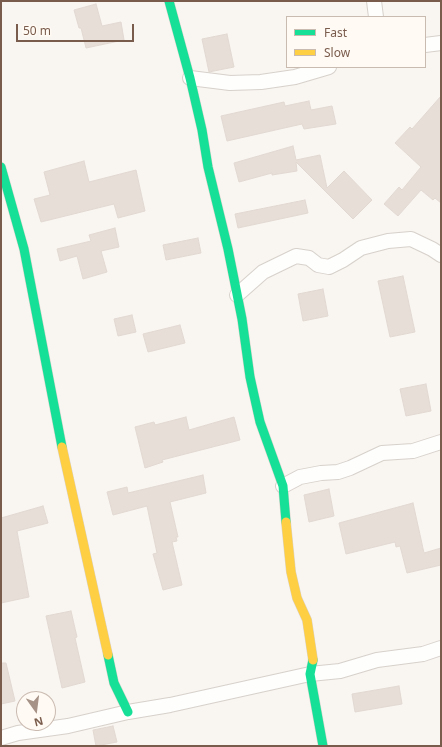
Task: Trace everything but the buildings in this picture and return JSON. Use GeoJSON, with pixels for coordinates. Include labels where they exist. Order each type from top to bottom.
{"type":"FeatureCollection","features":[{"type":"Feature","properties":{"kind":"street"},"geometry":{"type":"LineString","coordinates":[[170,1],[190,78],[202,130],[208,167],[228,249],[250,377],[260,422],[275,466],[284,486],[283,498],[292,572],[296,598],[307,620],[313,662],[310,674],[323,746]]}},
{"type":"Feature","properties":{"kind":"street"},"geometry":{"type":"LineString","coordinates":[[374,1],[376,16]]}},
{"type":"Feature","properties":{"kind":"street"},"geometry":{"type":"LineString","coordinates":[[426,45],[441,43]]}},
{"type":"Feature","properties":{"kind":"street"},"geometry":{"type":"LineString","coordinates":[[190,78],[230,83],[261,82],[295,77],[326,68]]}},
{"type":"Feature","properties":{"kind":"street"},"geometry":{"type":"LineString","coordinates":[[1,167],[24,249],[56,419],[114,683],[128,712]]}},
{"type":"Feature","properties":{"kind":"street"},"geometry":{"type":"LineString","coordinates":[[237,295],[263,272],[296,256],[309,258],[318,265],[329,266],[343,260],[361,248],[388,241],[411,239],[441,255]]}},
{"type":"Feature","properties":{"kind":"street"},"geometry":{"type":"LineString","coordinates":[[284,486],[300,477],[321,472],[338,472],[382,452],[414,451],[441,442]]}},
{"type":"Feature","properties":{"kind":"street"},"geometry":{"type":"LineString","coordinates":[[275,466],[300,477]]}},
{"type":"Feature","properties":{"kind":"street"},"geometry":{"type":"LineString","coordinates":[[1,738],[68,726],[128,712],[178,704],[310,674],[340,671],[377,660],[423,654],[441,648]]}},
{"type":"Feature","properties":{"kind":"traffic: fast"},"geometry":{"type":"LineString","coordinates":[[169,1],[190,78],[202,130],[208,167],[228,249],[242,319],[250,377],[260,422],[283,486],[286,522]]}},
{"type":"Feature","properties":{"kind":"traffic: fast"},"geometry":{"type":"LineString","coordinates":[[1,167],[24,249],[62,447]]}},
{"type":"Feature","properties":{"kind":"traffic: fast"},"geometry":{"type":"LineString","coordinates":[[108,655],[114,683],[128,712]]}},
{"type":"Feature","properties":{"kind":"traffic: fast"},"geometry":{"type":"LineString","coordinates":[[313,660],[310,674],[323,746]]}},
{"type":"Feature","properties":{"kind":"traffic: slow"},"geometry":{"type":"LineString","coordinates":[[62,447],[108,655]]}},
{"type":"Feature","properties":{"kind":"traffic: slow"},"geometry":{"type":"LineString","coordinates":[[286,522],[291,572],[297,598],[307,620],[313,660]]}}]}
